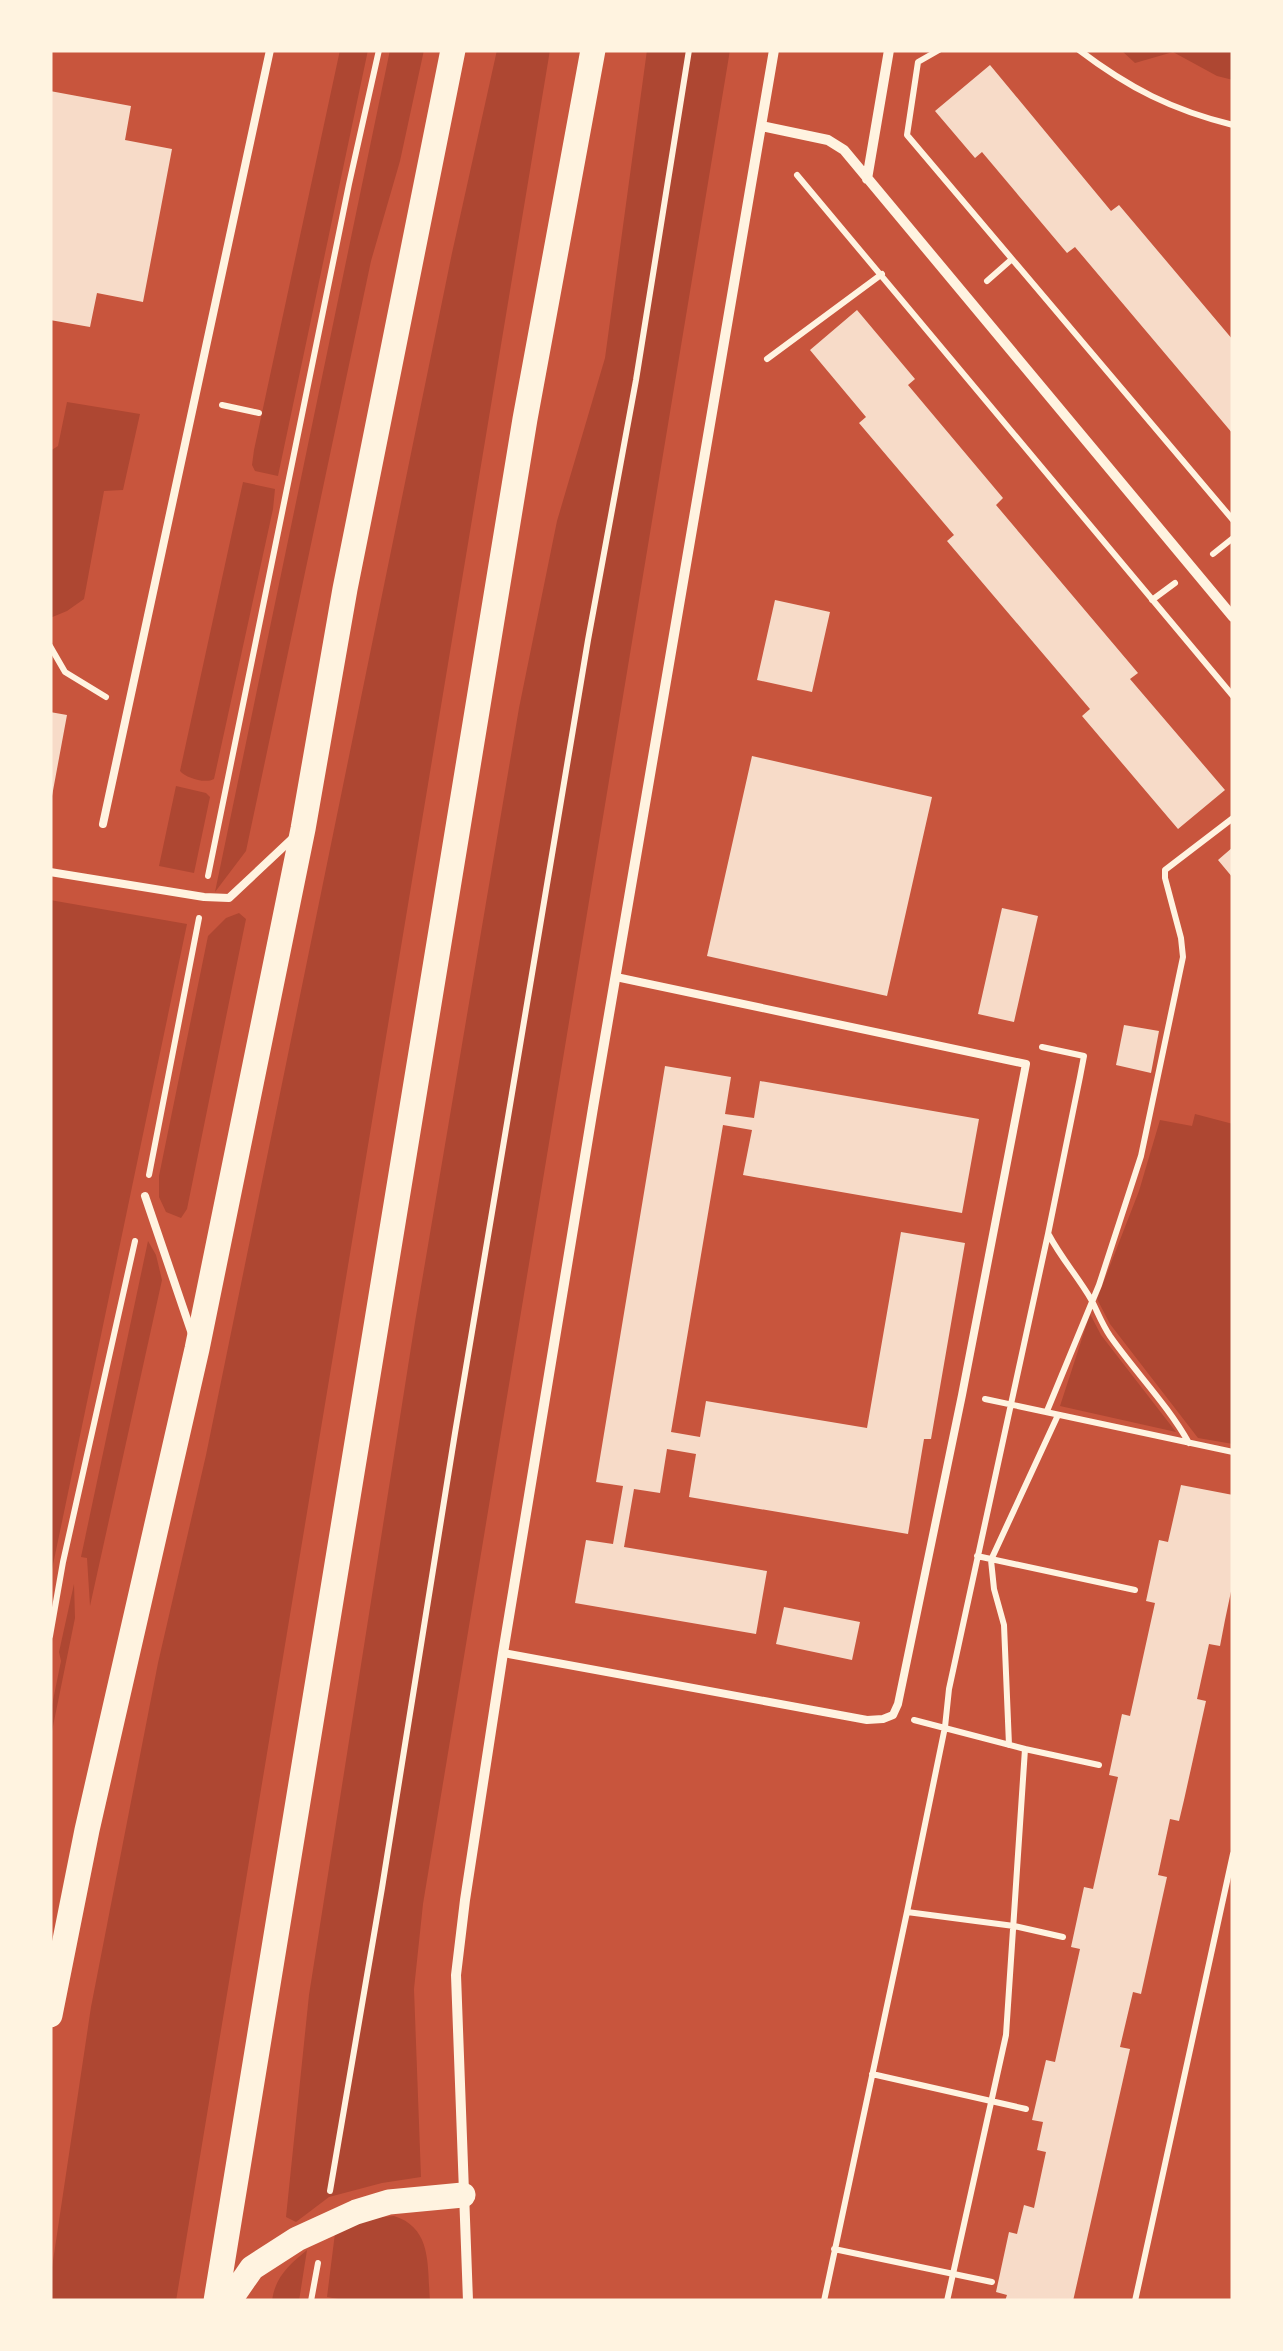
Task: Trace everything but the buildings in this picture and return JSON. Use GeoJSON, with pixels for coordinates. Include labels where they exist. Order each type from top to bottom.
{"type":"FeatureCollection","features":[{"type":"Feature","properties":{"kind":"main road"},"geometry":{"type":"LineString","coordinates":[[50,2015],[87,1830],[197,1349],[303,829],[349,569],[453,50]]}},
{"type":"Feature","properties":{"kind":"main road"},"geometry":{"type":"LineString","coordinates":[[216,2301],[525,419],[593,50]]}},
{"type":"Feature","properties":{"kind":"main road"},"geometry":{"type":"LineString","coordinates":[[229,2301],[252,2268],[297,2239],[356,2212],[388,2202],[463,2194]]}},
{"type":"Feature","properties":{"kind":"street"},"geometry":{"type":"LineString","coordinates":[[468,2301],[456,1974],[468,1881],[774,50]]}},
{"type":"Feature","properties":{"kind":"street"},"geometry":{"type":"LineString","coordinates":[[867,179],[889,50]]}},
{"type":"Feature","properties":{"kind":"street"},"geometry":{"type":"LineString","coordinates":[[761,126],[828,140],[844,150],[1233,618]]}},
{"type":"Feature","properties":{"kind":"lane"},"geometry":{"type":"LineString","coordinates":[[103,824],[270,50]]}},
{"type":"Feature","properties":{"kind":"lane"},"geometry":{"type":"LineString","coordinates":[[50,872],[229,898],[303,829]]}},
{"type":"Feature","properties":{"kind":"lane"},"geometry":{"type":"LineString","coordinates":[[503,1654],[867,1720],[893,1716],[962,1395],[1026,1064],[616,978]]}},
{"type":"Feature","properties":{"kind":"lane"},"geometry":{"type":"LineString","coordinates":[[145,1196],[197,1349]]}},
{"type":"Feature","properties":{"kind":"path"},"geometry":{"type":"LineString","coordinates":[[50,1636],[145,1196],[379,50]]}},
{"type":"Feature","properties":{"kind":"path"},"geometry":{"type":"LineString","coordinates":[[311,2301],[689,50]]}},
{"type":"Feature","properties":{"kind":"path"},"geometry":{"type":"LineString","coordinates":[[940,50],[918,62],[907,135],[1233,520]]}},
{"type":"Feature","properties":{"kind":"path"},"geometry":{"type":"LineString","coordinates":[[1080,50],[1116,78],[1168,106],[1233,125]]}},
{"type":"Feature","properties":{"kind":"path"},"geometry":{"type":"LineString","coordinates":[[798,175],[1233,696]]}},
{"type":"Feature","properties":{"kind":"path"},"geometry":{"type":"LineString","coordinates":[[766,359],[882,274]]}},
{"type":"Feature","properties":{"kind":"path"},"geometry":{"type":"LineString","coordinates":[[222,404],[259,413]]}},
{"type":"Feature","properties":{"kind":"path"},"geometry":{"type":"LineString","coordinates":[[50,646],[65,672],[128,710]]}},
{"type":"Feature","properties":{"kind":"path"},"geometry":{"type":"LineString","coordinates":[[1046,1412],[1099,1285],[1141,1156],[1183,956],[1164,878],[1166,870],[1233,818]]}},
{"type":"Feature","properties":{"kind":"path"},"geometry":{"type":"LineString","coordinates":[[824,2301],[945,1726],[948,1690],[1080,1077]]}},
{"type":"Feature","properties":{"kind":"path"},"geometry":{"type":"LineString","coordinates":[[1048,1234],[1091,1300],[1100,1321],[1174,1416],[1190,1444]]}},
{"type":"Feature","properties":{"kind":"path"},"geometry":{"type":"LineString","coordinates":[[962,1395],[1233,1452]]}},
{"type":"Feature","properties":{"kind":"path"},"geometry":{"type":"LineString","coordinates":[[1010,1745],[1004,1625],[994,1588],[992,1560],[1058,1415]]}},
{"type":"Feature","properties":{"kind":"path"},"geometry":{"type":"LineString","coordinates":[[977,1556],[1135,1590]]}},
{"type":"Feature","properties":{"kind":"path"},"geometry":{"type":"LineString","coordinates":[[893,1716],[1099,1765]]}},
{"type":"Feature","properties":{"kind":"path"},"geometry":{"type":"LineString","coordinates":[[947,2301],[1006,2035],[1025,1749]]}},
{"type":"Feature","properties":{"kind":"path"},"geometry":{"type":"LineString","coordinates":[[1135,2301],[1233,1854]]}},
{"type":"Feature","properties":{"kind":"path"},"geometry":{"type":"LineString","coordinates":[[907,1912],[1014,1926],[1063,1938]]}},
{"type":"Feature","properties":{"kind":"path"},"geometry":{"type":"LineString","coordinates":[[872,2074],[1026,2109]]}},
{"type":"Feature","properties":{"kind":"path"},"geometry":{"type":"LineString","coordinates":[[834,2249],[992,2282]]}},
{"type":"Feature","properties":{"kind":"shaded area"},"geometry":{"type":"Polygon","coordinates":[[[340,50],[368,50],[278,476],[255,471],[254,450],[340,50]]]}},
{"type":"Feature","properties":{"kind":"shaded area"},"geometry":{"type":"Polygon","coordinates":[[[390,50],[424,50],[400,161],[371,261],[246,851],[215,892],[390,50]]]}},
{"type":"Feature","properties":{"kind":"shaded area"},"geometry":{"type":"Polygon","coordinates":[[[497,50],[550,50],[176,2301],[50,2301],[91,2007],[158,1663],[206,1455],[497,50]]]}},
{"type":"Feature","properties":{"kind":"shaded area"},"geometry":{"type":"Polygon","coordinates":[[[647,50],[730,50],[423,1904],[414,1989],[421,2177],[329,2197],[296,2222],[286,2217],[309,1995],[415,1322],[519,708],[557,521],[605,358],[647,50]]]}},
{"type":"Feature","properties":{"kind":"shaded area"},"geometry":{"type":"Polygon","coordinates":[[[1121,50],[1233,50],[1233,80],[1217,76],[1173,52],[1135,63],[1121,50]]]}},
{"type":"Feature","properties":{"kind":"shaded area"},"geometry":{"type":"Polygon","coordinates":[[[67,402],[140,414],[123,490],[104,491],[84,599],[50,618],[50,451],[58,446],[67,402]]]}},
{"type":"Feature","properties":{"kind":"shaded area"},"geometry":{"type":"Polygon","coordinates":[[[243,482],[275,489],[273,509],[214,779],[201,781],[180,771],[243,482]]]}},
{"type":"Feature","properties":{"kind":"shaded area"},"geometry":{"type":"Polygon","coordinates":[[[176,786],[210,797],[194,873],[159,866],[176,786]]]}},
{"type":"Feature","properties":{"kind":"shaded area"},"geometry":{"type":"Polygon","coordinates":[[[50,900],[187,924],[50,1579],[50,900]]]}},
{"type":"Feature","properties":{"kind":"shaded area"},"geometry":{"type":"Polygon","coordinates":[[[239,913],[246,919],[187,1209],[181,1218],[166,1212],[159,1197],[159,1176],[208,936],[226,918],[239,913]]]}},
{"type":"Feature","properties":{"kind":"shaded area"},"geometry":{"type":"Polygon","coordinates":[[[1195,1114],[1233,1124],[1233,1444],[1198,1438],[1110,1324],[1097,1299],[1139,1191],[1160,1120],[1192,1126],[1195,1114]]]}},
{"type":"Feature","properties":{"kind":"shaded area"},"geometry":{"type":"Polygon","coordinates":[[[148,1241],[162,1280],[90,1606],[87,1558],[81,1557],[148,1241]]]}},
{"type":"Feature","properties":{"kind":"shaded area"},"geometry":{"type":"Polygon","coordinates":[[[1090,1314],[1101,1335],[1176,1432],[1060,1406],[1090,1314]]]}},
{"type":"Feature","properties":{"kind":"shaded area"},"geometry":{"type":"Polygon","coordinates":[[[74,1584],[75,1618],[50,1741],[59,1652],[74,1584]]]}},
{"type":"Feature","properties":{"kind":"shaded area"},"geometry":{"type":"Polygon","coordinates":[[[394,2216],[407,2222],[422,2239],[428,2262],[430,2301],[350,2301],[327,2297],[335,2233],[372,2218],[394,2216]]]}},
{"type":"Feature","properties":{"kind":"shaded area"},"geometry":{"type":"Polygon","coordinates":[[[307,2250],[299,2301],[272,2301],[280,2278],[307,2250]]]}}]}
